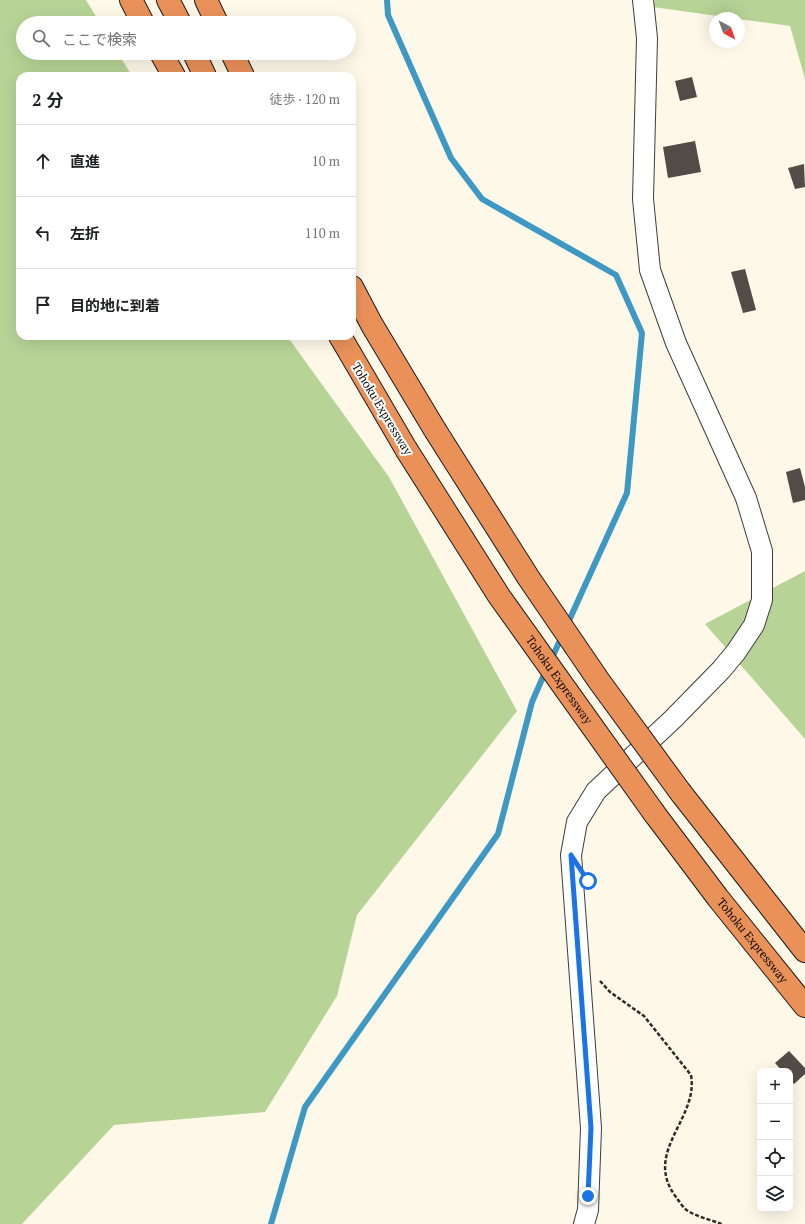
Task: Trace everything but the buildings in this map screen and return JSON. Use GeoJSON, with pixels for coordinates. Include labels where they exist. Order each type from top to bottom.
{"type":"FeatureCollection","features":[{"type":"Feature","properties":{"kind":"highway"},"geometry":{"type":"LineString","coordinates":[[131,0],[139,16]]}},
{"type":"Feature","properties":{"kind":"highway"},"geometry":{"type":"LineString","coordinates":[[168,0],[176,16]]}},
{"type":"Feature","properties":{"kind":"highway"},"geometry":{"type":"LineString","coordinates":[[206,0],[214,16]]}},
{"type":"Feature","properties":{"kind":"highway"},"geometry":{"type":"LineString","coordinates":[[165,60],[172,72]]}},
{"type":"Feature","properties":{"kind":"highway"},"geometry":{"type":"LineString","coordinates":[[198,60],[204,72]]}},
{"type":"Feature","properties":{"kind":"highway"},"geometry":{"type":"LineString","coordinates":[[235,60],[241,72]]}},
{"type":"Feature","properties":{"kind":"highway"},"geometry":{"type":"LineString","coordinates":[[356,295],[372,325],[435,430],[528,577],[599,681],[743,875],[805,952]]}},
{"type":"Feature","properties":{"kind":"highway","name":"Tohoku Expressway"},"geometry":{"type":"LineString","coordinates":[[341,340],[406,450],[499,596],[654,812],[718,898],[805,1006]]}},
{"type":"Feature","properties":{"kind":"street"},"geometry":{"type":"LineString","coordinates":[[584,1224],[588,1210],[591,1128],[571,855],[577,822],[596,791],[673,719],[721,670],[736,652],[754,625],[762,600],[762,551],[746,498],[676,343],[650,270],[643,199],[647,38],[642,0]]}},
{"type":"Feature","properties":{"kind":"path"},"geometry":{"type":"LineString","coordinates":[[596,976],[610,992],[644,1016],[690,1075],[692,1086],[684,1111],[667,1150],[664,1171],[670,1188],[686,1210],[722,1224]]}},
{"type":"Feature","properties":{"kind":"green space"},"geometry":{"type":"Polygon","coordinates":[[[0,0],[86,0],[96,16],[16,16],[16,60],[122,60],[130,72],[16,72],[16,340],[290,340],[389,477],[517,711],[357,915],[337,996],[265,1112],[114,1125],[22,1224],[0,1224],[0,0]]]}},
{"type":"Feature","properties":{"kind":"green space"},"geometry":{"type":"Polygon","coordinates":[[[655,0],[805,0],[805,79],[790,26],[745,20],[745,12],[709,12],[709,15],[653,7],[655,0]]]}},
{"type":"Feature","properties":{"kind":"green space"},"geometry":{"type":"Polygon","coordinates":[[[805,571],[805,739],[705,624],[805,571]]]}},
{"type":"Feature","properties":{"kind":"waterway"},"geometry":{"type":"LineString","coordinates":[[387,0],[388,15],[451,158],[482,199],[616,275],[642,333],[627,493],[567,625]]}},
{"type":"Feature","properties":{"kind":"waterway"},"geometry":{"type":"LineString","coordinates":[[551,660],[562,636]]}},
{"type":"Feature","properties":{"kind":"waterway"},"geometry":{"type":"LineString","coordinates":[[271,1224],[305,1107],[498,834],[532,702],[546,670]]}},
{"type":"Feature","properties":{"kind":"route"},"geometry":{"type":"LineString","coordinates":[[588,881],[571,855],[591,1128],[588,1196]]}}]}
